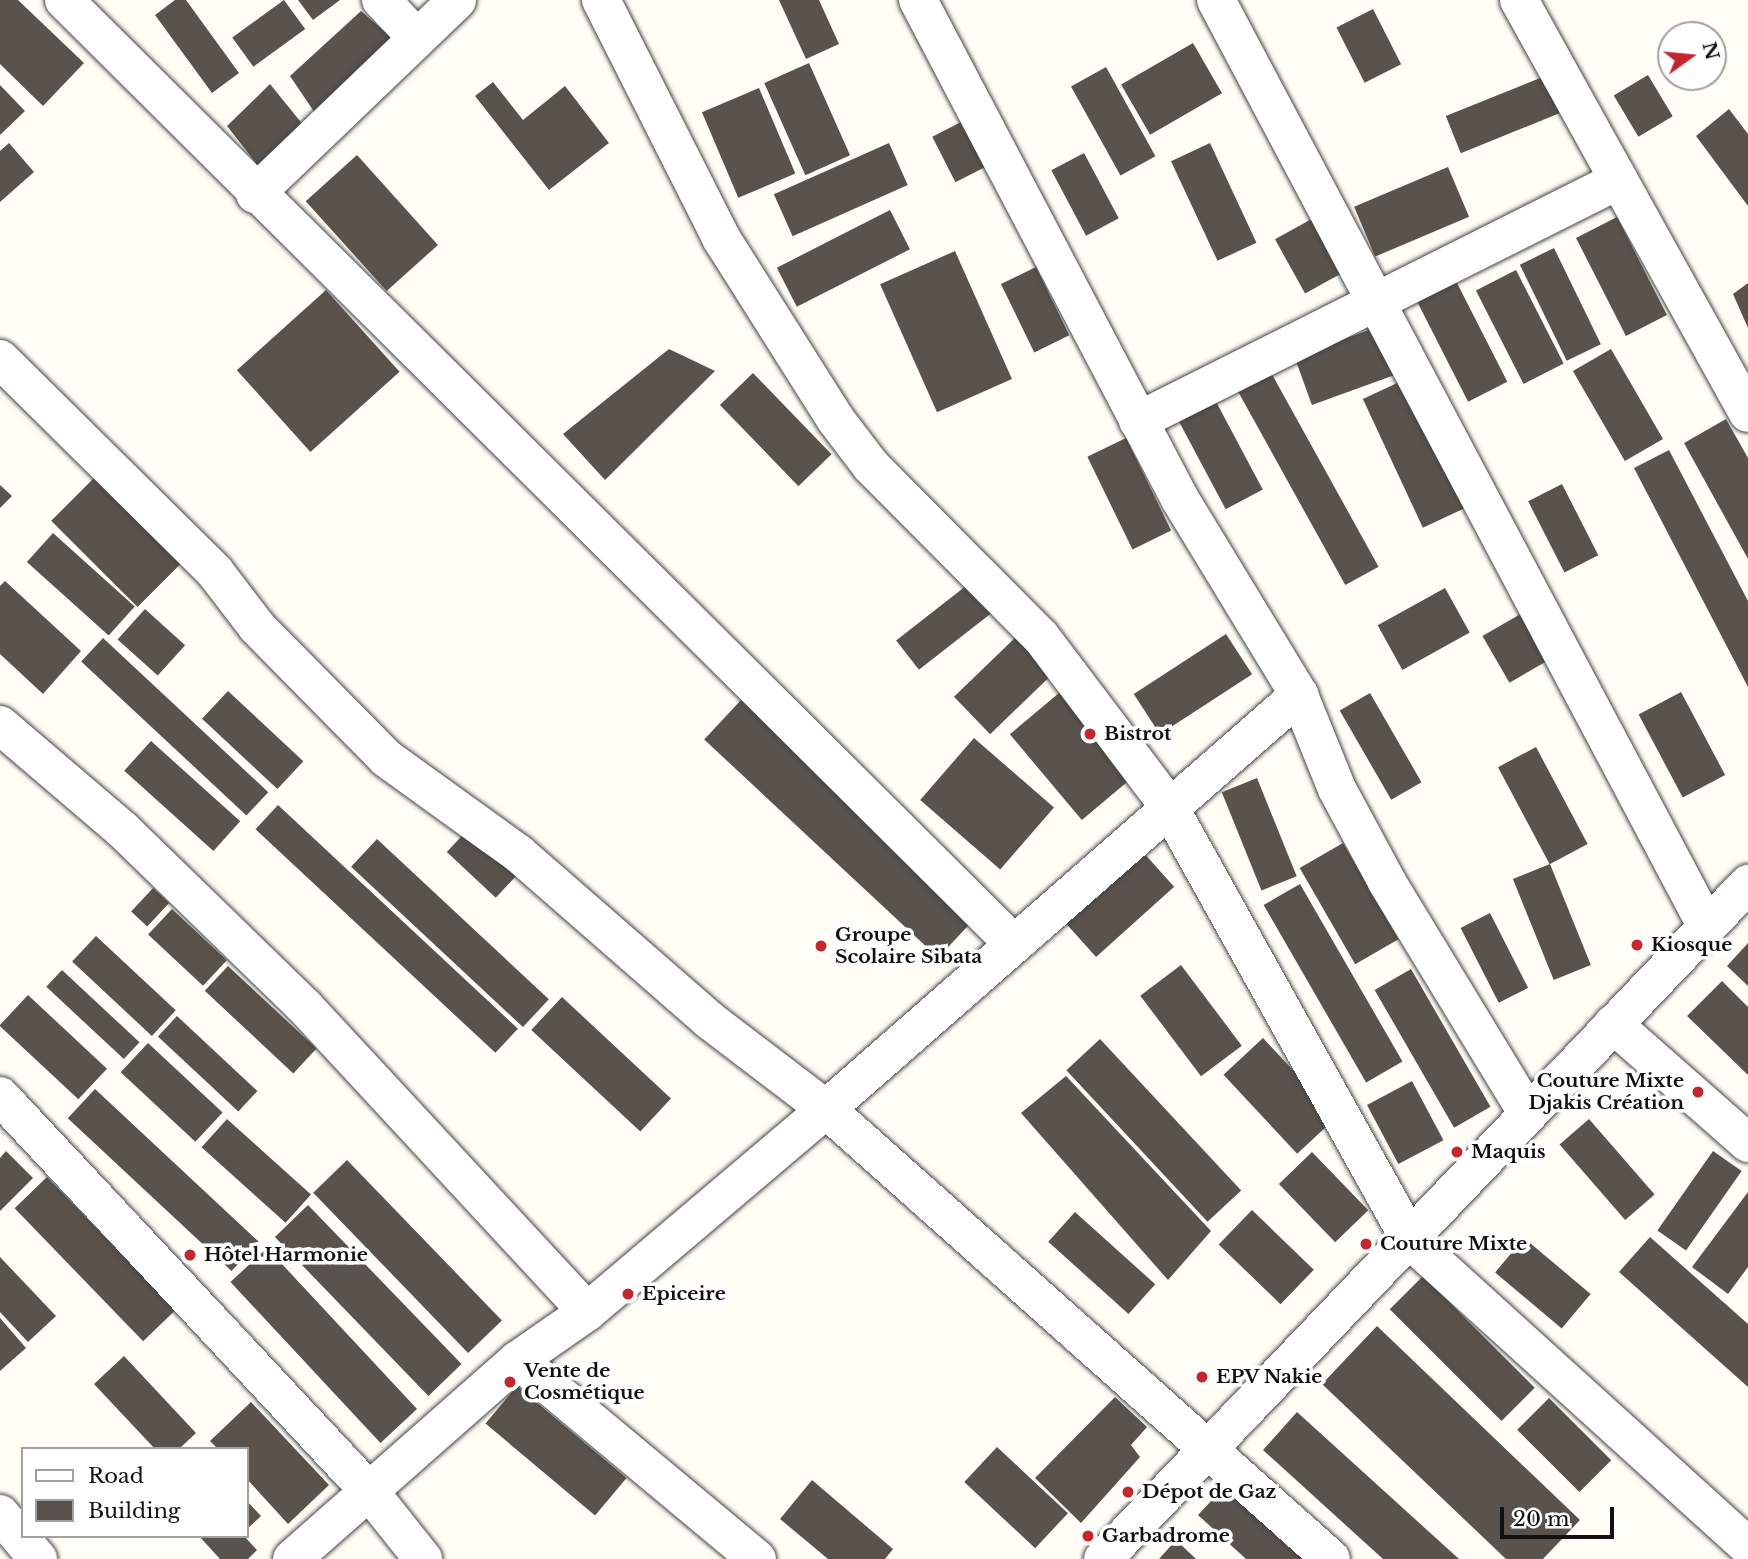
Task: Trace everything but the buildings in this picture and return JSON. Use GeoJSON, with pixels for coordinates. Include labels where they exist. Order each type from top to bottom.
{"type":"FeatureCollection","features":[{"type":"Feature","properties":{"kind":"street"},"geometry":{"type":"LineString","coordinates":[[64,0],[255,194],[1013,943]]}},
{"type":"Feature","properties":{"kind":"street"},"geometry":{"type":"LineString","coordinates":[[381,0],[417,38]]}},
{"type":"Feature","properties":{"kind":"street"},"geometry":{"type":"LineString","coordinates":[[255,194],[457,0]]}},
{"type":"Feature","properties":{"kind":"street"},"geometry":{"type":"LineString","coordinates":[[601,0],[721,238],[836,420],[871,466],[1041,637],[1168,805],[1410,1240],[1740,1542]]}},
{"type":"Feature","properties":{"kind":"street"},"geometry":{"type":"LineString","coordinates":[[918,0],[1138,421],[1242,608],[1299,695],[1337,789],[1387,883],[1528,1114]]}},
{"type":"Feature","properties":{"kind":"street"},"geometry":{"type":"LineString","coordinates":[[1216,0],[1381,303],[1705,923]]}},
{"type":"Feature","properties":{"kind":"street"},"geometry":{"type":"LineString","coordinates":[[1520,0],[1748,413]]}},
{"type":"Feature","properties":{"kind":"street"},"geometry":{"type":"LineString","coordinates":[[1138,421],[1381,303],[1619,180]]}},
{"type":"Feature","properties":{"kind":"street"},"geometry":{"type":"LineString","coordinates":[[0,359],[215,572],[257,627],[386,758],[519,855],[709,1020],[826,1109],[1331,1559]]}},
{"type":"Feature","properties":{"kind":"street"},"geometry":{"type":"LineString","coordinates":[[292,1559],[518,1360],[587,1312],[826,1109],[1168,805],[1299,695]]}},
{"type":"Feature","properties":{"kind":"street"},"geometry":{"type":"LineString","coordinates":[[0,724],[123,830],[304,1007],[587,1312]]}},
{"type":"Feature","properties":{"kind":"street"},"geometry":{"type":"LineString","coordinates":[[1104,1559],[1205,1447],[1410,1240],[1705,923],[1748,884]]}},
{"type":"Feature","properties":{"kind":"street"},"geometry":{"type":"LineString","coordinates":[[1612,1024],[1748,1143]]}},
{"type":"Feature","properties":{"kind":"street"},"geometry":{"type":"LineString","coordinates":[[0,1096],[369,1491],[423,1559]]}},
{"type":"Feature","properties":{"kind":"street"},"geometry":{"type":"LineString","coordinates":[[518,1360],[757,1559]]}},
{"type":"Feature","properties":{"kind":"street"},"geometry":{"type":"LineString","coordinates":[[0,1514],[38,1559]]}},
{"type":"Feature","properties":{"kind":"place","name":"Bistrot"},"geometry":{"type":"Point","coordinates":[1090,734]}},
{"type":"Feature","properties":{"kind":"place","name":"Kiosque"},"geometry":{"type":"Point","coordinates":[1637,945]}},
{"type":"Feature","properties":{"kind":"place","name":"Groupe Scolaire Sibata"},"geometry":{"type":"Point","coordinates":[821,946]}},
{"type":"Feature","properties":{"kind":"place","name":"Couture Mixte Djakis Création"},"geometry":{"type":"Point","coordinates":[1698,1092]}},
{"type":"Feature","properties":{"kind":"place","name":"Maquis"},"geometry":{"type":"Point","coordinates":[1457,1152]}},
{"type":"Feature","properties":{"kind":"place","name":"Couture Mixte"},"geometry":{"type":"Point","coordinates":[1366,1244]}},
{"type":"Feature","properties":{"kind":"place","name":"Hôtel Harmonie"},"geometry":{"type":"Point","coordinates":[190,1255]}},
{"type":"Feature","properties":{"kind":"place","name":"Epiceire"},"geometry":{"type":"Point","coordinates":[628,1294]}},
{"type":"Feature","properties":{"kind":"place","name":"EPV Nakie"},"geometry":{"type":"Point","coordinates":[1202,1377]}},
{"type":"Feature","properties":{"kind":"place","name":"Vente de Cosmétique"},"geometry":{"type":"Point","coordinates":[510,1382]}},
{"type":"Feature","properties":{"kind":"place","name":"Dépot de Gaz"},"geometry":{"type":"Point","coordinates":[1128,1492]}},
{"type":"Feature","properties":{"kind":"place","name":"Garbadrome"},"geometry":{"type":"Point","coordinates":[1088,1536]}}]}
